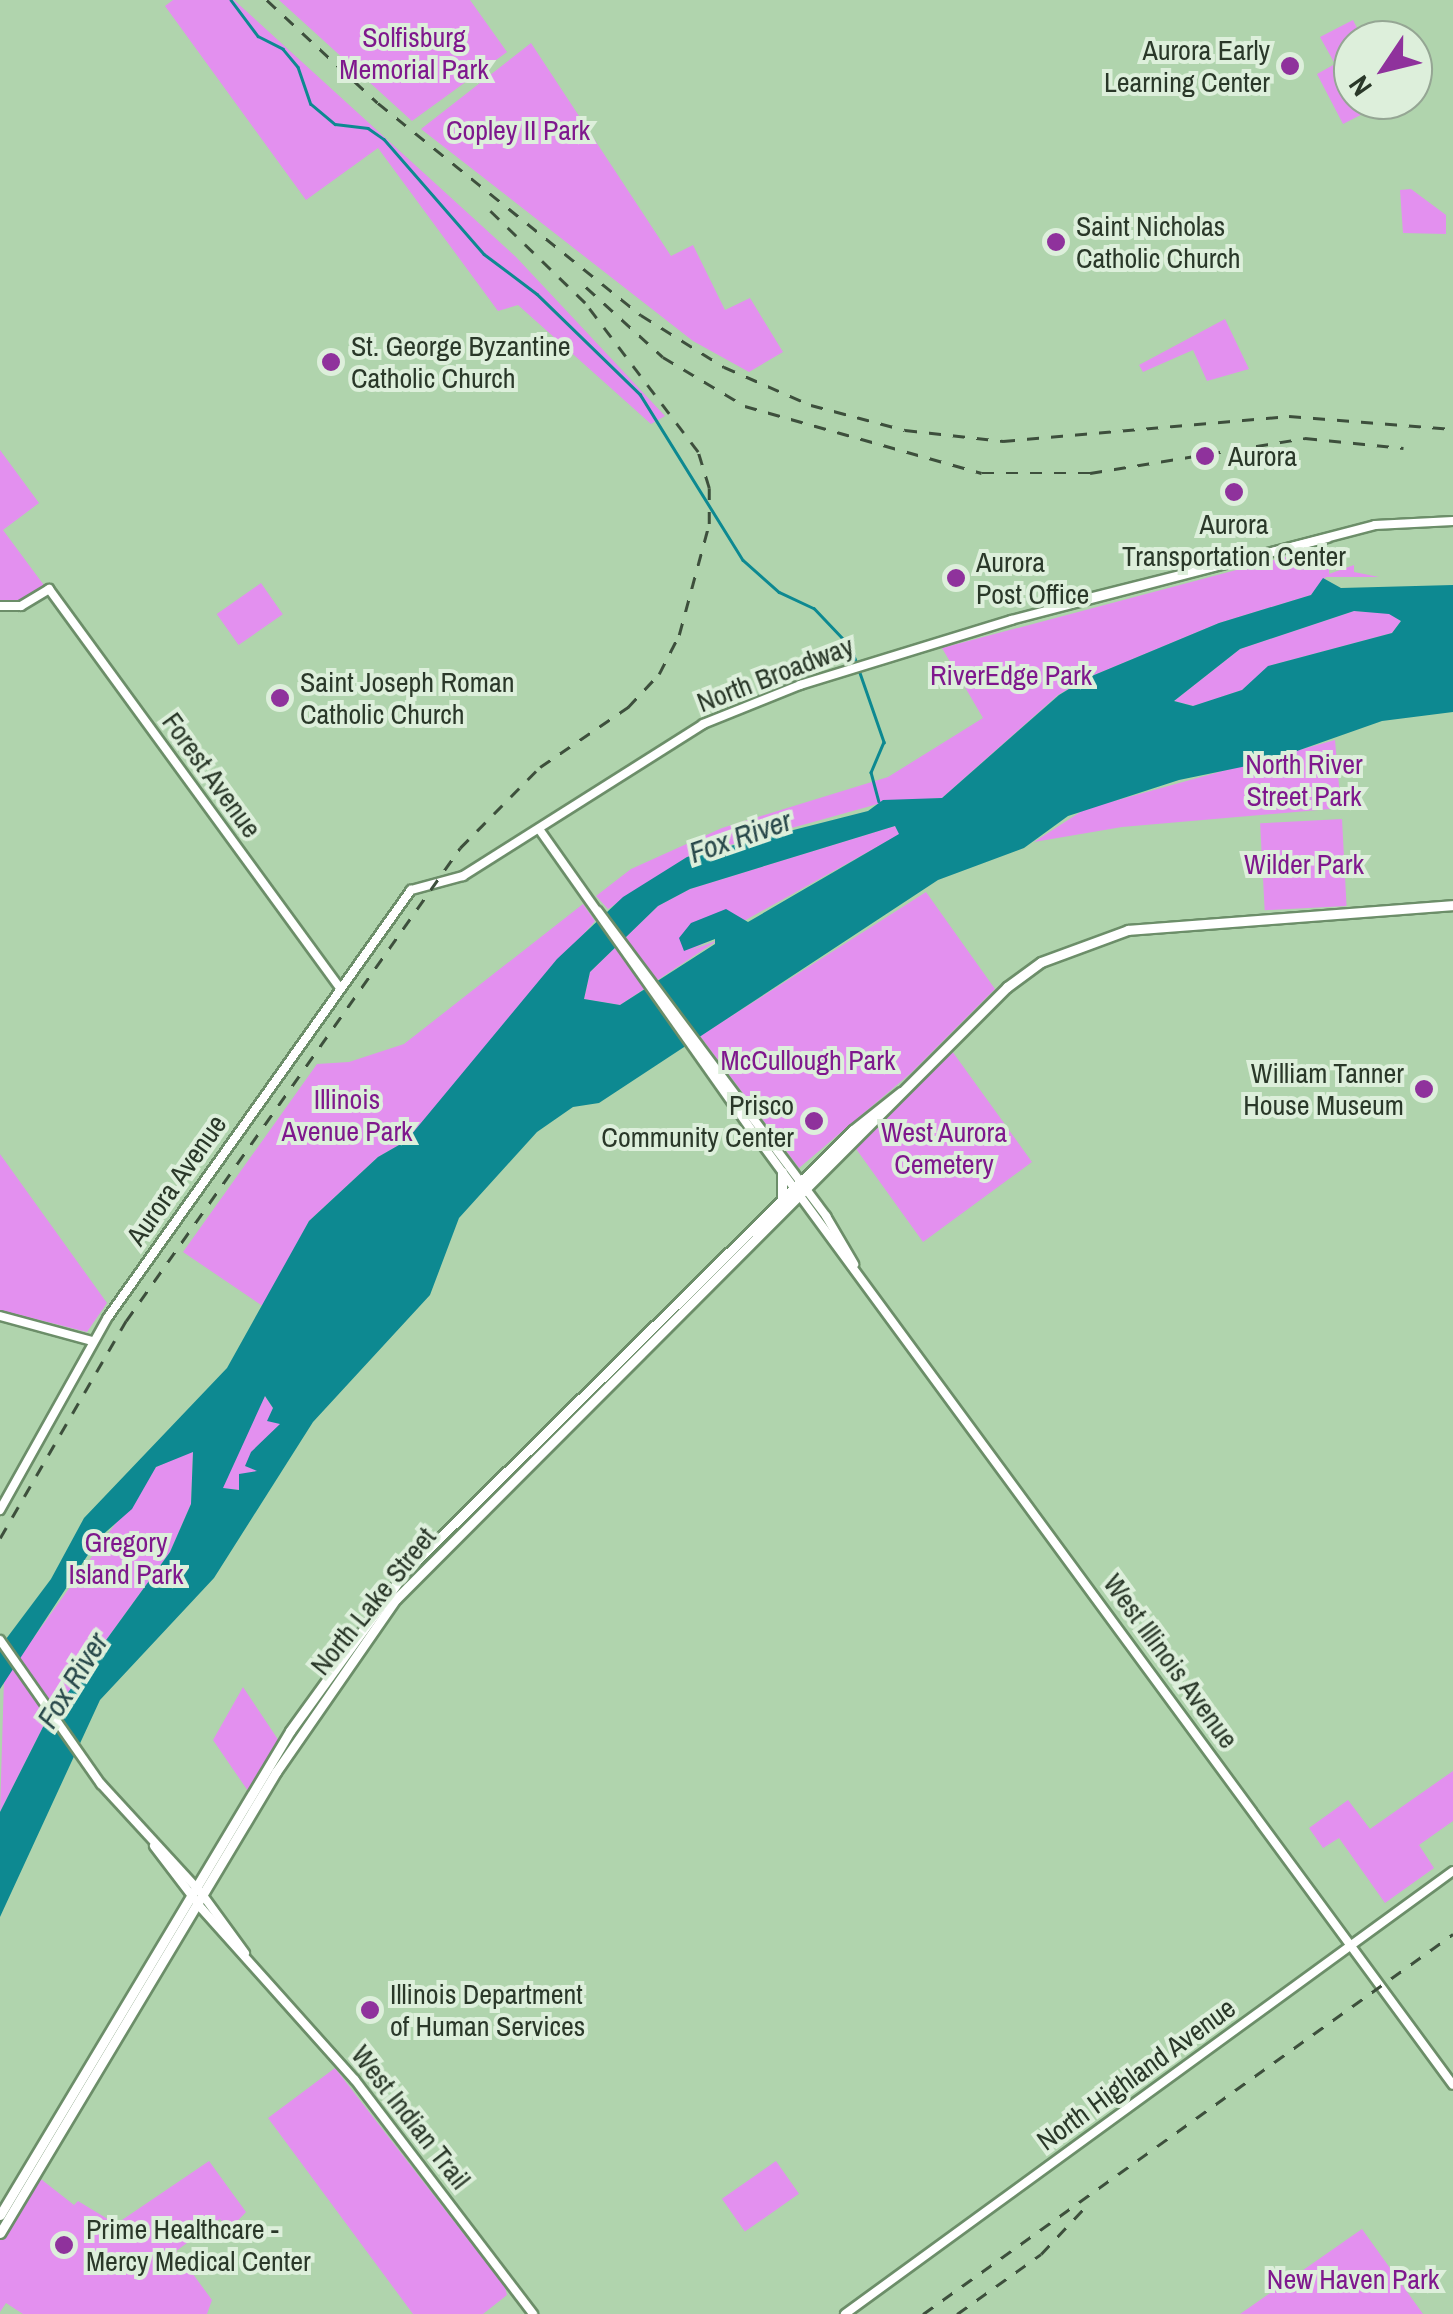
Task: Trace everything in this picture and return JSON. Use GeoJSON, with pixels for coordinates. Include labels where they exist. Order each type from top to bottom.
{"type":"FeatureCollection","features":[{"type":"Feature","properties":{"kind":"main road","name":"North Broadway"},"geometry":{"type":"LineString","coordinates":[[411,890],[463,876],[728,710],[859,664],[1073,603],[1389,522],[1453,521]]}},
{"type":"Feature","properties":{"kind":"main road","name":"Forest Avenue"},"geometry":{"type":"LineString","coordinates":[[0,606],[22,606],[49,589],[340,987]]}},
{"type":"Feature","properties":{"kind":"main road","name":"West Illinois Avenue"},"geometry":{"type":"LineString","coordinates":[[538,829],[1453,2084]]}},
{"type":"Feature","properties":{"kind":"main road","name":"Aurora Avenue"},"geometry":{"type":"LineString","coordinates":[[0,1510],[92,1341],[411,890]]}},
{"type":"Feature","properties":{"kind":"main road","name":"North Lake Street"},"geometry":{"type":"LineString","coordinates":[[0,2215],[297,1738],[417,1574],[1022,973],[1111,934],[1453,905]]}},
{"type":"Feature","properties":{"kind":"main road","name":"West Illinois Avenue"},"geometry":{"type":"LineString","coordinates":[[695,1045],[782,1172],[801,1190]]}},
{"type":"Feature","properties":{"kind":"main road"},"geometry":{"type":"LineString","coordinates":[[781,1202],[782,1172]]}},
{"type":"Feature","properties":{"kind":"main road","name":"North Lake Street"},"geometry":{"type":"LineString","coordinates":[[0,2233],[290,1731],[405,1572],[781,1202],[801,1190]]}},
{"type":"Feature","properties":{"kind":"main road"},"geometry":{"type":"LineString","coordinates":[[0,1316],[92,1341]]}},
{"type":"Feature","properties":{"kind":"main road","name":"West Indian Trail"},"geometry":{"type":"LineString","coordinates":[[0,1640],[124,1812],[355,2080],[533,2314]]}},
{"type":"Feature","properties":{"kind":"main road","name":"North Highland Avenue"},"geometry":{"type":"LineString","coordinates":[[845,2314],[1453,1871]]}},
{"type":"Feature","properties":{"kind":"green space"},"geometry":{"type":"Polygon","coordinates":[[[173,0],[234,0],[516,257],[665,416],[651,424],[518,305],[498,311],[378,148],[306,200],[165,6],[173,0]]]}},
{"type":"Feature","properties":{"kind":"green space","name":"Solfisburg Memorial Park"},"geometry":{"type":"Polygon","coordinates":[[[279,0],[470,0],[507,52],[412,121],[279,0]]]}},
{"type":"Feature","properties":{"kind":"green space"},"geometry":{"type":"Polygon","coordinates":[[[1333,30],[1333,60],[1320,37],[1333,30]]]}},
{"type":"Feature","properties":{"kind":"green space","name":"Copley II Park"},"geometry":{"type":"Polygon","coordinates":[[[531,43],[671,256],[693,245],[725,310],[750,298],[783,352],[749,372],[693,341],[421,129],[531,43]]]}},
{"type":"Feature","properties":{"kind":"green space"},"geometry":{"type":"Polygon","coordinates":[[[1333,65],[1333,105],[1317,74],[1333,65]]]}},
{"type":"Feature","properties":{"kind":"green space"},"geometry":{"type":"Polygon","coordinates":[[[1411,189],[1446,215],[1446,234],[1403,233],[1400,190],[1411,189]]]}},
{"type":"Feature","properties":{"kind":"green space"},"geometry":{"type":"Polygon","coordinates":[[[1225,319],[1249,369],[1207,381],[1193,350],[1143,372],[1139,365],[1225,319]]]}},
{"type":"Feature","properties":{"kind":"green space"},"geometry":{"type":"Polygon","coordinates":[[[0,450],[39,503],[3,530],[46,588],[24,603],[0,603],[0,450]]]}},
{"type":"Feature","properties":{"kind":"green space","name":"RiverEdge Park"},"geometry":{"type":"Polygon","coordinates":[[[1323,547],[1325,562],[1341,562],[1329,566],[1329,574],[1354,565],[1354,572],[1379,577],[1326,577],[1311,595],[1219,623],[1087,678],[1058,695],[942,798],[885,802],[687,857],[608,909],[596,896],[631,869],[722,828],[888,777],[983,718],[942,648],[1323,547]]]}},
{"type":"Feature","properties":{"kind":"green space"},"geometry":{"type":"Polygon","coordinates":[[[261,583],[283,614],[239,645],[217,614],[261,583]]]}},
{"type":"Feature","properties":{"kind":"green space"},"geometry":{"type":"Polygon","coordinates":[[[1354,611],[1389,613],[1401,621],[1392,633],[1272,665],[1242,690],[1194,706],[1174,701],[1240,649],[1354,611]]]}},
{"type":"Feature","properties":{"kind":"green space","name":"North River Street Park"},"geometry":{"type":"Polygon","coordinates":[[[1335,740],[1341,808],[1122,827],[1034,842],[1085,809],[1335,740]]]}},
{"type":"Feature","properties":{"kind":"green space","name":"Wilder Park"},"geometry":{"type":"Polygon","coordinates":[[[1342,819],[1347,906],[1265,910],[1260,823],[1342,819]]]}},
{"type":"Feature","properties":{"kind":"green space"},"geometry":{"type":"Polygon","coordinates":[[[895,826],[900,834],[692,950],[718,940],[620,1005],[584,999],[590,972],[658,906],[690,889],[895,826]]]}},
{"type":"Feature","properties":{"kind":"green space","name":"McCullough Park"},"geometry":{"type":"Polygon","coordinates":[[[926,892],[995,989],[911,1073],[799,1168],[700,1036],[926,892]]]}},
{"type":"Feature","properties":{"kind":"green space","name":"Illinois Avenue Park"},"geometry":{"type":"Polygon","coordinates":[[[583,904],[595,921],[406,1141],[378,1157],[309,1221],[264,1307],[183,1252],[317,1064],[349,1062],[404,1044],[583,904]]]}},
{"type":"Feature","properties":{"kind":"green space","name":"West Aurora Cemetery"},"geometry":{"type":"Polygon","coordinates":[[[952,1051],[1032,1162],[923,1242],[854,1146],[952,1051]]]}},
{"type":"Feature","properties":{"kind":"green space"},"geometry":{"type":"Polygon","coordinates":[[[0,1154],[107,1303],[87,1332],[0,1310],[0,1154]]]}},
{"type":"Feature","properties":{"kind":"green space"},"geometry":{"type":"Polygon","coordinates":[[[264,1395],[273,1408],[270,1417],[281,1424],[257,1471],[240,1490],[221,1488],[264,1395]]]}},
{"type":"Feature","properties":{"kind":"green space","name":"Gregory Island Park"},"geometry":{"type":"Polygon","coordinates":[[[193,1451],[191,1504],[170,1552],[43,1727],[0,1812],[4,1679],[156,1467],[193,1451]]]}},
{"type":"Feature","properties":{"kind":"green space"},"geometry":{"type":"Polygon","coordinates":[[[243,1687],[279,1741],[248,1791],[213,1740],[243,1687]]]}},
{"type":"Feature","properties":{"kind":"green space"},"geometry":{"type":"Polygon","coordinates":[[[1453,1771],[1453,1821],[1419,1845],[1434,1868],[1385,1903],[1339,1838],[1323,1848],[1309,1828],[1348,1800],[1370,1829],[1453,1771]]]}},
{"type":"Feature","properties":{"kind":"green space"},"geometry":{"type":"Polygon","coordinates":[[[335,2068],[505,2287],[507,2295],[483,2314],[413,2314],[268,2118],[335,2068]]]}},
{"type":"Feature","properties":{"kind":"green space","name":"Prime Healthcare - Mercy Medical Center"},"geometry":{"type":"Polygon","coordinates":[[[209,2161],[246,2212],[229,2230],[220,2219],[176,2251],[212,2300],[207,2314],[23,2314],[6,2303],[0,2312],[0,2237],[37,2176],[74,2205],[78,2201],[116,2224],[209,2161]]]}},
{"type":"Feature","properties":{"kind":"green space"},"geometry":{"type":"Polygon","coordinates":[[[776,2161],[799,2194],[745,2232],[722,2199],[776,2161]]]}},
{"type":"Feature","properties":{"kind":"green space","name":"New Haven Park"},"geometry":{"type":"Polygon","coordinates":[[[1362,2229],[1423,2314],[1240,2314],[1362,2229]]]}},
{"type":"Feature","properties":{"kind":"water"},"geometry":{"type":"Polygon","coordinates":[[[1323,578],[1341,588],[1453,585],[1453,712],[1382,721],[1266,762],[1179,780],[1068,816],[1024,848],[938,880],[599,1103],[573,1107],[537,1132],[459,1218],[430,1295],[313,1422],[214,1578],[100,1700],[0,1917],[0,1812],[43,1727],[170,1552],[191,1504],[193,1452],[156,1467],[132,1509],[99,1538],[0,1689],[0,1647],[51,1579],[84,1518],[227,1368],[309,1221],[378,1157],[406,1141],[557,959],[623,897],[687,857],[868,811],[883,800],[942,798],[1059,695],[1087,678],[1219,623],[1311,595],[1323,578]],[[1354,611],[1240,649],[1174,701],[1193,706],[1242,690],[1268,666],[1392,633],[1401,621],[1389,614],[1354,611]],[[895,826],[690,889],[658,906],[590,972],[584,999],[620,1005],[715,944],[715,939],[684,951],[679,938],[691,923],[726,909],[748,922],[899,834],[895,826]],[[265,1396],[223,1488],[239,1490],[239,1474],[257,1471],[245,1466],[251,1452],[280,1424],[267,1421],[273,1408],[265,1396]]]}},
{"type":"Feature","properties":{"kind":"waterway"},"geometry":{"type":"LineString","coordinates":[[231,0],[258,36],[283,49],[298,67],[311,104],[335,124],[368,128],[384,139],[484,254],[537,294],[640,394],[743,560],[779,592],[814,608],[851,647],[884,742],[871,772],[879,801]]}},
{"type":"Feature","properties":{"kind":"railway"},"geometry":{"type":"LineString","coordinates":[[267,0],[378,103],[641,315],[724,367],[811,405],[905,430],[1003,441],[1289,416],[1453,429]]}},
{"type":"Feature","properties":{"kind":"railway"},"geometry":{"type":"LineString","coordinates":[[0,1538],[126,1321],[460,848],[540,767],[628,707],[659,674],[679,635],[709,524],[709,488],[698,452],[585,303],[486,207]]}},
{"type":"Feature","properties":{"kind":"railway"},"geometry":{"type":"LineString","coordinates":[[586,287],[663,357],[745,406],[982,473],[1090,473],[1305,438],[1403,448]]}},
{"type":"Feature","properties":{"kind":"railway"},"geometry":{"type":"LineString","coordinates":[[923,2314],[1453,1934]]}},
{"type":"Feature","properties":{"kind":"railway"},"geometry":{"type":"LineString","coordinates":[[957,2314],[1041,2254],[1090,2202]]}},
{"type":"Feature","properties":{"kind":"place","name":"Aurora Early Learning Center"},"geometry":{"type":"Point","coordinates":[1290,66]}},
{"type":"Feature","properties":{"kind":"place","name":"Saint Nicholas Catholic Church"},"geometry":{"type":"Point","coordinates":[1056,242]}},
{"type":"Feature","properties":{"kind":"place","name":"St. George Byzantine Catholic Church"},"geometry":{"type":"Point","coordinates":[331,362]}},
{"type":"Feature","properties":{"kind":"place","name":"Aurora"},"geometry":{"type":"Point","coordinates":[1205,456]}},
{"type":"Feature","properties":{"kind":"place","name":"Aurora Transportation Center"},"geometry":{"type":"Point","coordinates":[1234,492]}},
{"type":"Feature","properties":{"kind":"place","name":"Aurora Post Office"},"geometry":{"type":"Point","coordinates":[956,578]}},
{"type":"Feature","properties":{"kind":"place","name":"Saint Joseph Roman Catholic Church"},"geometry":{"type":"Point","coordinates":[280,698]}},
{"type":"Feature","properties":{"kind":"place","name":"William Tanner House Museum"},"geometry":{"type":"Point","coordinates":[1424,1089]}},
{"type":"Feature","properties":{"kind":"place","name":"Prisco Community Center"},"geometry":{"type":"Point","coordinates":[814,1121]}},
{"type":"Feature","properties":{"kind":"place","name":"Illinois Department of Human Services"},"geometry":{"type":"Point","coordinates":[370,2010]}},
{"type":"Feature","properties":{"kind":"place","name":"Prime Healthcare - Mercy Medical Center"},"geometry":{"type":"Point","coordinates":[64,2245]}},
{"type":"Feature","properties":{"kind":"water label","name":"Fox River"},"geometry":{"type":"Point","coordinates":[740,836]}},
{"type":"Feature","properties":{"kind":"water label","name":"Fox River"},"geometry":{"type":"Point","coordinates":[72,1680]}}]}
